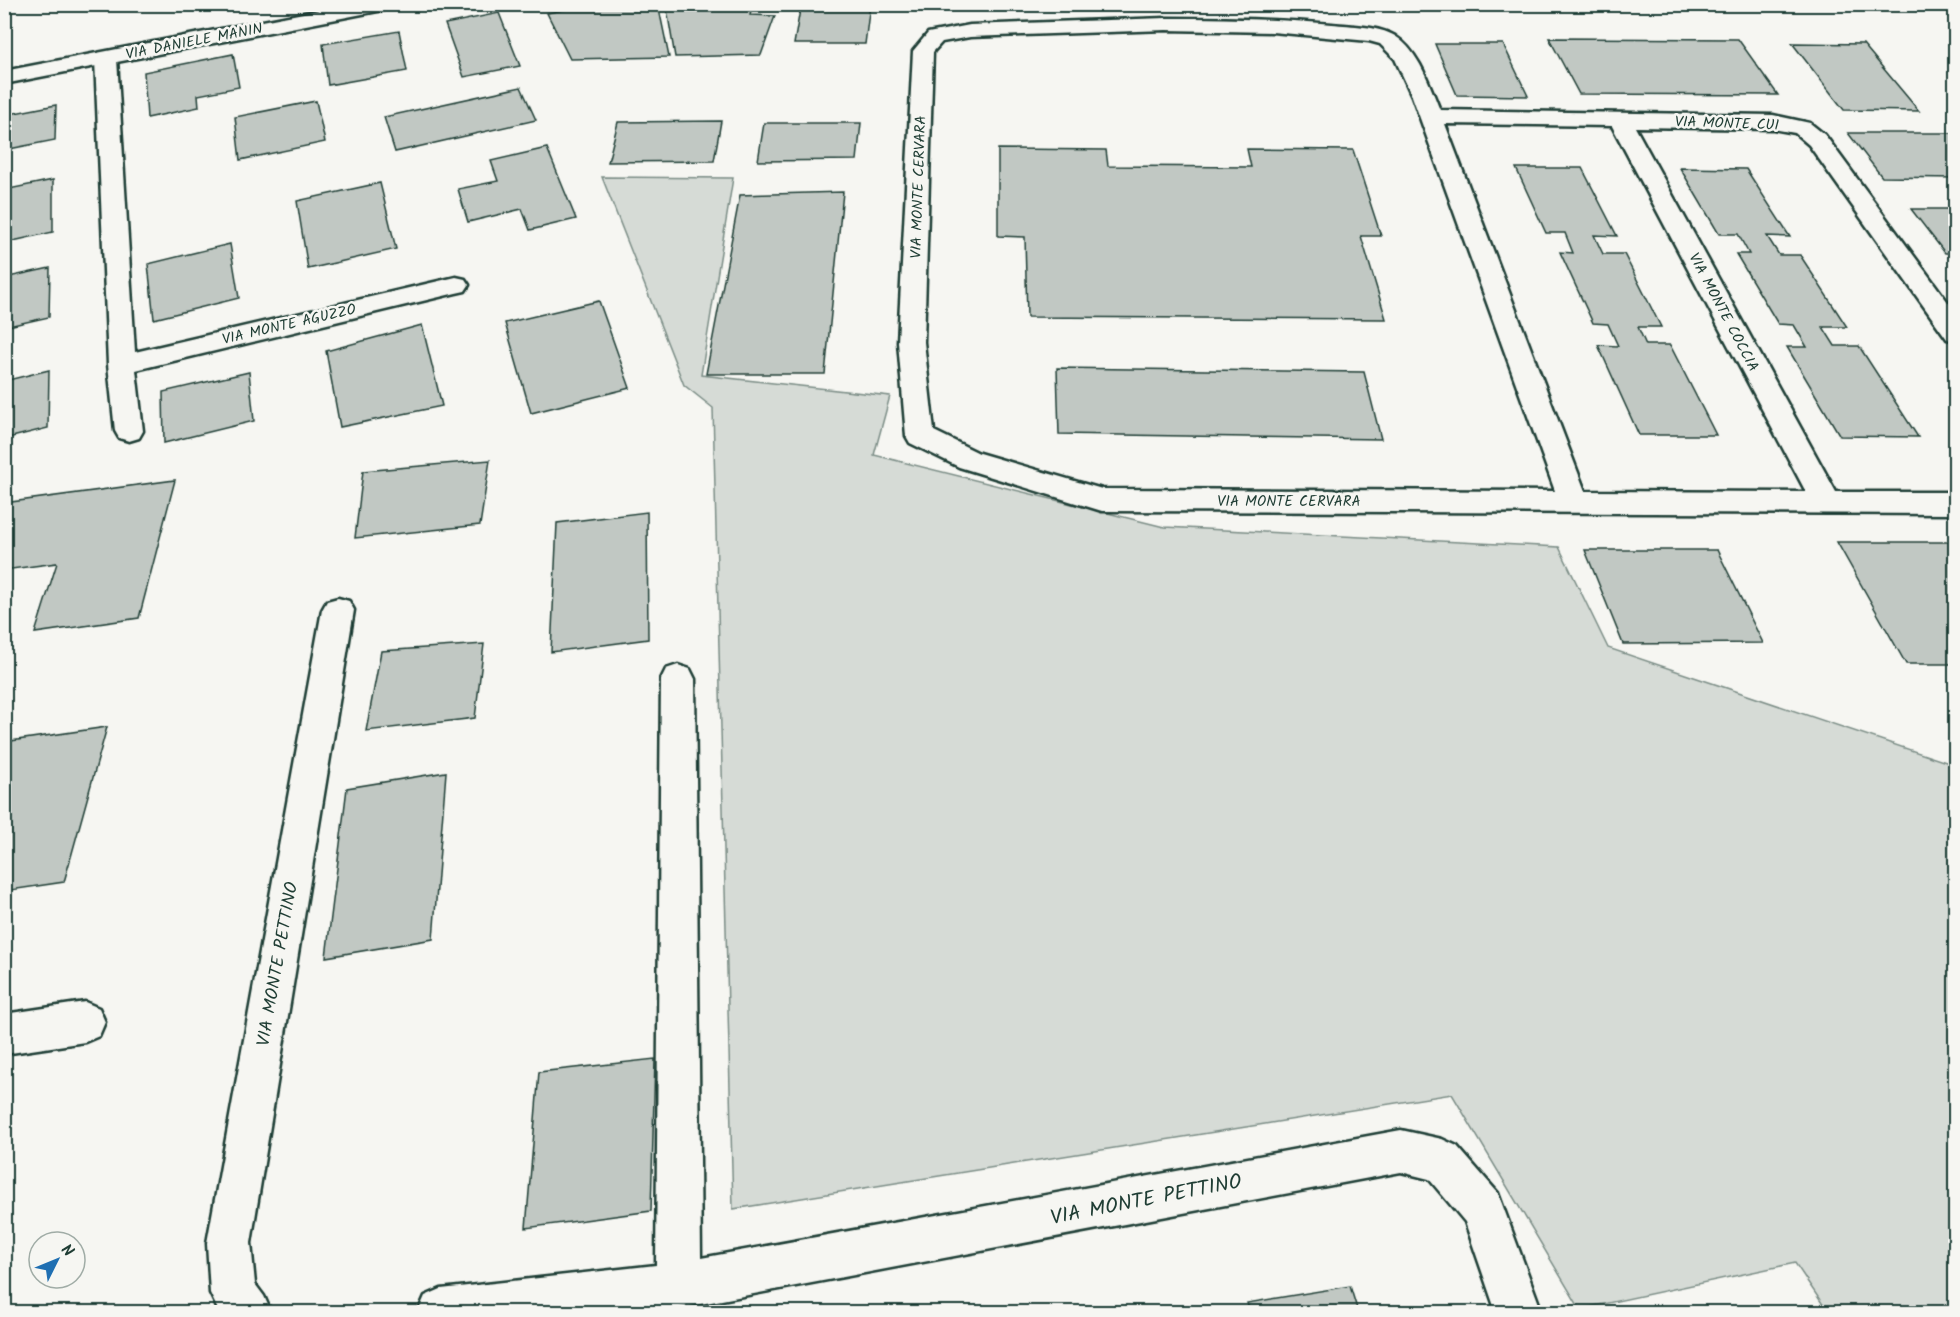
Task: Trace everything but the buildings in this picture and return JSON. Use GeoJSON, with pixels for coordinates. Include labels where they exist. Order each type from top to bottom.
{"type":"FeatureCollection","features":[{"type":"Feature","properties":{"kind":"street","name":"VIA DANIELE MANIN"},"geometry":{"type":"LineString","coordinates":[[4,78],[383,4]]}},
{"type":"Feature","properties":{"kind":"street","name":"VIA MONTE CERVARA"},"geometry":{"type":"LineString","coordinates":[[1145,14],[1350,31],[1385,38],[1406,56],[1431,117],[1574,502],[1102,501],[969,460],[920,436],[911,342],[923,51],[935,37],[970,31],[1145,14]]}},
{"type":"Feature","properties":{"kind":"street"},"geometry":{"type":"LineString","coordinates":[[106,59],[122,364],[129,431]]}},
{"type":"Feature","properties":{"kind":"street","name":"VIA MONTE CUI"},"geometry":{"type":"LineString","coordinates":[[1431,117],[1773,122],[1802,128],[1817,140],[1956,333]]}},
{"type":"Feature","properties":{"kind":"street","name":"VIA MONTE COCCIA"},"geometry":{"type":"LineString","coordinates":[[1620,120],[1827,503]]}},
{"type":"Feature","properties":{"kind":"street","name":"VIA MONTE AGUZZO"},"geometry":{"type":"LineString","coordinates":[[122,364],[456,285]]}},
{"type":"Feature","properties":{"kind":"street"},"geometry":{"type":"LineString","coordinates":[[1574,502],[1956,503]]}},
{"type":"Feature","properties":{"kind":"street","name":"VIA MONTE PETTINO"},"geometry":{"type":"LineString","coordinates":[[248,1312],[233,1293],[229,1243],[338,610]]}},
{"type":"Feature","properties":{"kind":"street"},"geometry":{"type":"LineString","coordinates":[[678,680],[679,1285]]}},
{"type":"Feature","properties":{"kind":"street"},"geometry":{"type":"LineString","coordinates":[[4,1034],[85,1022]]}},
{"type":"Feature","properties":{"kind":"street","name":"VIA MONTE PETTINO"},"geometry":{"type":"LineString","coordinates":[[441,1312],[679,1285],[1401,1151],[1442,1161],[1482,1209],[1519,1312]]}},
{"type":"Feature","properties":{"kind":"shaded area"},"geometry":{"type":"Polygon","coordinates":[[[602,177],[733,178],[701,375],[890,396],[874,455],[1164,527],[1559,547],[1608,648],[1955,765],[1955,1312],[1828,1312],[1795,1263],[1580,1309],[1452,1094],[733,1209],[713,408],[684,385],[602,177]]]}}]}
